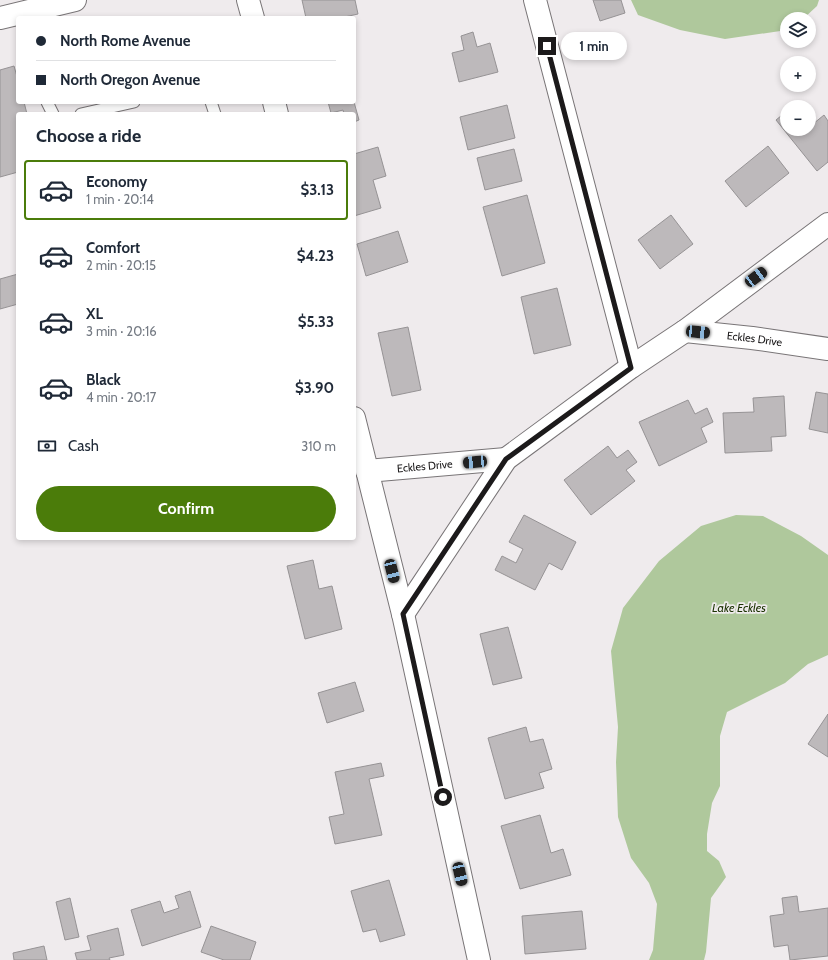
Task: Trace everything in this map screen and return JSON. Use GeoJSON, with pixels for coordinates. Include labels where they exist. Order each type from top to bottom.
{"type":"FeatureCollection","features":[{"type":"Feature","properties":{"kind":"street"},"geometry":{"type":"LineString","coordinates":[[22,16],[76,0]]}},
{"type":"Feature","properties":{"kind":"street"},"geometry":{"type":"LineString","coordinates":[[248,0],[252,16]]}},
{"type":"Feature","properties":{"kind":"street"},"geometry":{"type":"LineString","coordinates":[[535,0],[631,368]]}},
{"type":"Feature","properties":{"kind":"street"},"geometry":{"type":"LineString","coordinates":[[0,18],[16,17]]}},
{"type":"Feature","properties":{"kind":"street"},"geometry":{"type":"LineString","coordinates":[[403,614],[506,459],[631,368],[685,331],[828,224]]}},
{"type":"Feature","properties":{"kind":"street","name":"Eckles Drive"},"geometry":{"type":"LineString","coordinates":[[685,331],[752,338],[828,349]]}},
{"type":"Feature","properties":{"kind":"street"},"geometry":{"type":"LineString","coordinates":[[356,426],[403,614],[479,960]]}},
{"type":"Feature","properties":{"kind":"street","name":"Eckles Drive"},"geometry":{"type":"LineString","coordinates":[[367,471],[506,459]]}},
{"type":"Feature","properties":{"kind":"lane"},"geometry":{"type":"LineString","coordinates":[[91,112],[125,104]]}},
{"type":"Feature","properties":{"kind":"water"},"geometry":{"type":"Polygon","coordinates":[[[631,0],[819,0],[817,6],[811,12],[780,12],[780,31],[725,39],[680,30],[638,15],[631,0]]]}},
{"type":"Feature","properties":{"kind":"water","name":"Lake Eckles"},"geometry":{"type":"Polygon","coordinates":[[[736,515],[763,516],[801,536],[828,555],[828,655],[808,664],[785,683],[727,712],[720,736],[720,786],[712,803],[707,834],[707,851],[719,861],[726,877],[711,898],[704,960],[649,960],[653,950],[657,904],[649,883],[631,858],[618,817],[616,762],[618,727],[611,651],[623,608],[659,561],[701,526],[736,515]]]}},
{"type":"Feature","properties":{"kind":"building"},"geometry":{"type":"Polygon","coordinates":[[[302,0],[355,0],[358,14],[349,16],[306,16],[302,0]]]}},
{"type":"Feature","properties":{"kind":"building"},"geometry":{"type":"Polygon","coordinates":[[[593,0],[621,0],[625,13],[600,21],[593,0]]]}},
{"type":"Feature","properties":{"kind":"building"},"geometry":{"type":"Polygon","coordinates":[[[473,32],[477,47],[490,43],[498,72],[459,82],[452,53],[464,50],[461,36],[473,32]]]}},
{"type":"Feature","properties":{"kind":"building"},"geometry":{"type":"Polygon","coordinates":[[[14,66],[16,73],[16,104],[24,104],[26,112],[16,112],[16,173],[0,177],[0,70],[14,66]]]}},
{"type":"Feature","properties":{"kind":"building"},"geometry":{"type":"Polygon","coordinates":[[[329,104],[355,104],[359,120],[356,121],[356,112],[344,112],[343,110],[331,112],[329,104]]]}},
{"type":"Feature","properties":{"kind":"building"},"geometry":{"type":"Polygon","coordinates":[[[507,105],[515,138],[468,150],[460,117],[507,105]]]}},
{"type":"Feature","properties":{"kind":"building"},"geometry":{"type":"Polygon","coordinates":[[[824,115],[828,121],[828,162],[817,171],[789,136],[816,136],[816,122],[824,115]]]}},
{"type":"Feature","properties":{"kind":"building"},"geometry":{"type":"Polygon","coordinates":[[[780,117],[780,125],[776,120],[780,117]]]}},
{"type":"Feature","properties":{"kind":"building"},"geometry":{"type":"Polygon","coordinates":[[[768,146],[789,173],[746,207],[725,181],[768,146]]]}},
{"type":"Feature","properties":{"kind":"building"},"geometry":{"type":"Polygon","coordinates":[[[378,147],[386,176],[373,180],[381,208],[356,215],[356,153],[378,147]]]}},
{"type":"Feature","properties":{"kind":"building"},"geometry":{"type":"Polygon","coordinates":[[[514,149],[522,181],[485,190],[477,158],[514,149]]]}},
{"type":"Feature","properties":{"kind":"building"},"geometry":{"type":"Polygon","coordinates":[[[527,195],[545,263],[502,276],[483,207],[527,195]]]}},
{"type":"Feature","properties":{"kind":"building"},"geometry":{"type":"Polygon","coordinates":[[[671,215],[693,244],[660,269],[638,240],[671,215]]]}},
{"type":"Feature","properties":{"kind":"building"},"geometry":{"type":"Polygon","coordinates":[[[398,231],[408,262],[366,276],[357,244],[398,231]]]}},
{"type":"Feature","properties":{"kind":"building"},"geometry":{"type":"Polygon","coordinates":[[[16,275],[16,305],[0,309],[0,279],[16,275]]]}},
{"type":"Feature","properties":{"kind":"building"},"geometry":{"type":"Polygon","coordinates":[[[557,288],[571,345],[534,354],[521,297],[557,288]]]}},
{"type":"Feature","properties":{"kind":"building"},"geometry":{"type":"Polygon","coordinates":[[[408,327],[421,390],[392,396],[378,333],[408,327]]]}},
{"type":"Feature","properties":{"kind":"building"},"geometry":{"type":"Polygon","coordinates":[[[816,392],[828,394],[828,433],[809,429],[816,392]]]}},
{"type":"Feature","properties":{"kind":"building"},"geometry":{"type":"Polygon","coordinates":[[[784,396],[786,436],[771,437],[772,451],[725,453],[723,413],[754,412],[753,398],[784,396]]]}},
{"type":"Feature","properties":{"kind":"building"},"geometry":{"type":"Polygon","coordinates":[[[688,400],[695,414],[707,408],[713,422],[701,428],[707,442],[659,466],[639,422],[688,400]]]}},
{"type":"Feature","properties":{"kind":"building"},"geometry":{"type":"Polygon","coordinates":[[[608,446],[617,458],[628,450],[637,462],[626,470],[635,481],[591,515],[564,480],[608,446]]]}},
{"type":"Feature","properties":{"kind":"building"},"geometry":{"type":"Polygon","coordinates":[[[524,515],[576,542],[562,570],[549,563],[535,590],[495,570],[502,556],[516,563],[523,549],[509,542],[524,515]]]}},
{"type":"Feature","properties":{"kind":"building"},"geometry":{"type":"Polygon","coordinates":[[[313,560],[319,589],[332,586],[342,629],[305,639],[287,566],[313,560]]]}},
{"type":"Feature","properties":{"kind":"building"},"geometry":{"type":"Polygon","coordinates":[[[508,627],[522,678],[493,685],[480,634],[508,627]]]}},
{"type":"Feature","properties":{"kind":"building"},"geometry":{"type":"Polygon","coordinates":[[[355,682],[364,711],[327,723],[318,693],[355,682]]]}},
{"type":"Feature","properties":{"kind":"building"},"geometry":{"type":"Polygon","coordinates":[[[828,714],[828,757],[808,744],[828,714]]]}},
{"type":"Feature","properties":{"kind":"building"},"geometry":{"type":"Polygon","coordinates":[[[526,727],[530,742],[543,739],[552,769],[539,773],[544,788],[505,799],[488,738],[526,727]]]}},
{"type":"Feature","properties":{"kind":"building"},"geometry":{"type":"Polygon","coordinates":[[[381,763],[384,776],[369,779],[382,835],[335,844],[329,817],[344,814],[335,772],[381,763]]]}},
{"type":"Feature","properties":{"kind":"building"},"geometry":{"type":"Polygon","coordinates":[[[540,815],[551,853],[563,849],[571,875],[520,889],[501,826],[540,815]]]}},
{"type":"Feature","properties":{"kind":"building"},"geometry":{"type":"Polygon","coordinates":[[[389,880],[405,935],[380,942],[376,929],[363,932],[351,891],[389,880]]]}},
{"type":"Feature","properties":{"kind":"building"},"geometry":{"type":"Polygon","coordinates":[[[190,891],[201,927],[142,946],[131,910],[160,901],[164,913],[179,908],[175,896],[190,891]]]}},
{"type":"Feature","properties":{"kind":"building"},"geometry":{"type":"Polygon","coordinates":[[[797,896],[799,912],[828,908],[828,956],[790,960],[788,945],[774,947],[770,916],[784,914],[782,898],[797,896]]]}},
{"type":"Feature","properties":{"kind":"building"},"geometry":{"type":"Polygon","coordinates":[[[70,898],[79,937],[65,940],[56,902],[70,898]]]}},
{"type":"Feature","properties":{"kind":"building"},"geometry":{"type":"Polygon","coordinates":[[[582,911],[586,949],[525,954],[522,916],[582,911]]]}},
{"type":"Feature","properties":{"kind":"building"},"geometry":{"type":"Polygon","coordinates":[[[211,926],[256,942],[250,960],[224,960],[201,952],[211,926]]]}},
{"type":"Feature","properties":{"kind":"building"},"geometry":{"type":"Polygon","coordinates":[[[118,928],[124,955],[109,958],[110,960],[77,960],[75,953],[91,950],[87,936],[118,928]]]}},
{"type":"Feature","properties":{"kind":"building"},"geometry":{"type":"Polygon","coordinates":[[[44,946],[47,960],[14,960],[13,953],[44,946]]]}},
{"type":"Feature","properties":{"kind":"route"},"geometry":{"type":"LineString","coordinates":[[443,797],[403,614],[506,459],[631,368],[547,46]]}}]}
